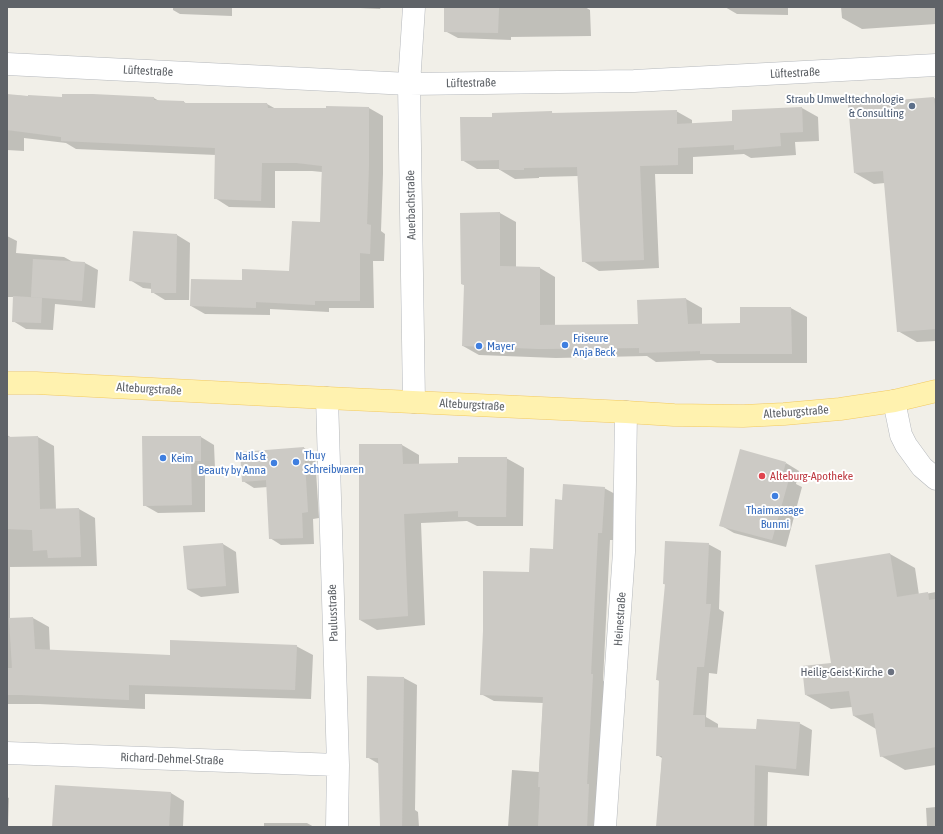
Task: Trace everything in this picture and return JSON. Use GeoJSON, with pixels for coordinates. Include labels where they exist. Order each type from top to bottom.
{"type":"FeatureCollection","features":[{"type":"Feature","properties":{"kind":"main road","name":"Alteburgstraße"},"geometry":{"type":"LineString","coordinates":[[7,382],[674,415],[757,415],[840,409],[894,401],[936,391]]}},
{"type":"Feature","properties":{"kind":"street","name":"Auerbachstraße"},"geometry":{"type":"LineString","coordinates":[[414,7],[409,84],[414,402]]}},
{"type":"Feature","properties":{"kind":"street","name":"Lüftestraße"},"geometry":{"type":"LineString","coordinates":[[7,64],[409,84],[634,81],[936,65]]}},
{"type":"Feature","properties":{"kind":"street","name":"Paulusstraße"},"geometry":{"type":"LineString","coordinates":[[326,398],[338,765],[337,827]]}},
{"type":"Feature","properties":{"kind":"street"},"geometry":{"type":"LineString","coordinates":[[894,401],[901,435],[906,446],[922,467],[936,479]]}},
{"type":"Feature","properties":{"kind":"street","name":"Heinestraße"},"geometry":{"type":"LineString","coordinates":[[605,827],[624,552],[626,412]]}},
{"type":"Feature","properties":{"kind":"street","name":"Richard-Dehmel-Straße"},"geometry":{"type":"LineString","coordinates":[[7,753],[338,765]]}},
{"type":"Feature","properties":{"kind":"building"},"geometry":{"type":"Polygon","coordinates":[[[444,7],[499,7],[498,33],[444,32],[444,7]]]}},
{"type":"Feature","properties":{"kind":"building"},"geometry":{"type":"Polygon","coordinates":[[[7,94],[62,97],[62,94],[93,94],[154,97],[154,100],[184,101],[184,103],[267,103],[268,108],[326,108],[326,106],[369,107],[367,224],[371,225],[370,254],[360,253],[360,301],[315,301],[315,305],[256,302],[256,308],[190,306],[191,279],[242,280],[242,269],[289,271],[292,221],[320,222],[322,166],[297,163],[262,163],[261,201],[214,199],[215,148],[61,141],[61,137],[7,130],[7,94]]]}},
{"type":"Feature","properties":{"kind":"building"},"geometry":{"type":"Polygon","coordinates":[[[934,97],[936,117],[936,329],[897,332],[883,171],[854,173],[848,104],[934,97]]]}},
{"type":"Feature","properties":{"kind":"building"},"geometry":{"type":"Polygon","coordinates":[[[802,107],[803,132],[780,133],[781,146],[734,150],[734,145],[678,148],[678,165],[640,166],[644,260],[582,262],[577,167],[499,170],[499,160],[461,161],[460,117],[492,117],[492,113],[552,111],[552,113],[677,110],[677,124],[732,121],[732,110],[802,107]]]}},
{"type":"Feature","properties":{"kind":"building"},"geometry":{"type":"Polygon","coordinates":[[[500,212],[500,266],[540,267],[540,325],[638,324],[637,300],[686,298],[688,324],[740,323],[740,307],[791,307],[792,354],[700,354],[700,351],[639,353],[639,348],[540,349],[462,346],[464,285],[461,284],[460,213],[500,212]]]}},
{"type":"Feature","properties":{"kind":"building"},"geometry":{"type":"Polygon","coordinates":[[[133,231],[177,234],[176,293],[151,293],[151,283],[129,281],[133,231]]]}},
{"type":"Feature","properties":{"kind":"building"},"geometry":{"type":"Polygon","coordinates":[[[33,259],[85,262],[82,301],[31,297],[33,259]]]}},
{"type":"Feature","properties":{"kind":"building"},"geometry":{"type":"Polygon","coordinates":[[[13,296],[42,298],[41,323],[12,322],[13,296]]]}},
{"type":"Feature","properties":{"kind":"building"},"geometry":{"type":"Polygon","coordinates":[[[38,436],[40,509],[79,508],[81,557],[48,558],[47,550],[33,551],[32,530],[7,529],[7,437],[38,436]]]}},
{"type":"Feature","properties":{"kind":"building"},"geometry":{"type":"Polygon","coordinates":[[[142,436],[201,436],[201,461],[191,461],[192,505],[143,506],[142,436]]]}},
{"type":"Feature","properties":{"kind":"building"},"geometry":{"type":"Polygon","coordinates":[[[359,444],[402,444],[403,464],[458,463],[458,457],[507,457],[506,517],[458,517],[458,511],[404,514],[408,616],[359,620],[359,444]]]}},
{"type":"Feature","properties":{"kind":"building"},"geometry":{"type":"Polygon","coordinates":[[[304,447],[308,512],[302,513],[303,538],[269,539],[266,480],[242,482],[240,452],[304,447]]]}},
{"type":"Feature","properties":{"kind":"building"},"geometry":{"type":"Polygon","coordinates":[[[740,449],[786,462],[782,477],[789,479],[772,540],[719,526],[740,449]]]}},
{"type":"Feature","properties":{"kind":"building"},"geometry":{"type":"Polygon","coordinates":[[[563,484],[605,487],[602,533],[598,533],[591,674],[593,674],[587,784],[589,784],[587,827],[538,827],[540,787],[538,787],[543,697],[480,695],[483,631],[483,571],[529,572],[530,548],[553,549],[555,499],[562,500],[563,484]]]}},
{"type":"Feature","properties":{"kind":"building"},"geometry":{"type":"Polygon","coordinates":[[[665,541],[709,543],[706,604],[711,604],[704,667],[697,667],[693,715],[705,715],[705,727],[756,729],[757,719],[800,722],[796,769],[755,765],[754,827],[656,827],[662,756],[656,756],[659,680],[656,680],[665,584],[663,584],[665,541]]]}},
{"type":"Feature","properties":{"kind":"building"},"geometry":{"type":"Polygon","coordinates":[[[223,543],[226,586],[187,589],[183,546],[223,543]]]}},
{"type":"Feature","properties":{"kind":"building","name":"Heilig-Geist-Kirche"},"geometry":{"type":"Polygon","coordinates":[[[890,553],[897,597],[928,592],[929,600],[936,599],[936,747],[880,757],[873,713],[853,716],[849,691],[805,695],[802,666],[831,663],[815,565],[890,553]]]}},
{"type":"Feature","properties":{"kind":"building"},"geometry":{"type":"Polygon","coordinates":[[[33,617],[35,649],[170,655],[170,640],[297,645],[295,690],[129,685],[129,700],[7,695],[7,668],[12,668],[9,618],[33,617]]]}},
{"type":"Feature","properties":{"kind":"building"},"geometry":{"type":"Polygon","coordinates":[[[367,676],[404,677],[402,827],[380,827],[378,758],[366,758],[367,676]]]}},
{"type":"Feature","properties":{"kind":"building"},"geometry":{"type":"Polygon","coordinates":[[[55,785],[171,792],[169,827],[52,827],[55,785]]]}},
{"type":"Feature","properties":{"kind":"place","name":"Straub Umwelttechnologie & Consulting"},"geometry":{"type":"Point","coordinates":[912,106]}},
{"type":"Feature","properties":{"kind":"place","name":"Friseure Anja Beck"},"geometry":{"type":"Point","coordinates":[565,345]}},
{"type":"Feature","properties":{"kind":"place","name":"Mayer"},"geometry":{"type":"Point","coordinates":[479,346]}},
{"type":"Feature","properties":{"kind":"place","name":"Keim"},"geometry":{"type":"Point","coordinates":[163,458]}},
{"type":"Feature","properties":{"kind":"place","name":"Thuy Schreibwaren"},"geometry":{"type":"Point","coordinates":[296,462]}},
{"type":"Feature","properties":{"kind":"place","name":"Nails & Beauty by Anna"},"geometry":{"type":"Point","coordinates":[274,463]}},
{"type":"Feature","properties":{"kind":"place","name":"Alteburg-Apotheke"},"geometry":{"type":"Point","coordinates":[762,476]}},
{"type":"Feature","properties":{"kind":"place","name":"Thaimassage Bunmi"},"geometry":{"type":"Point","coordinates":[775,496]}},
{"type":"Feature","properties":{"kind":"place","name":"Heilig-Geist-Kirche"},"geometry":{"type":"Point","coordinates":[891,672]}}]}
